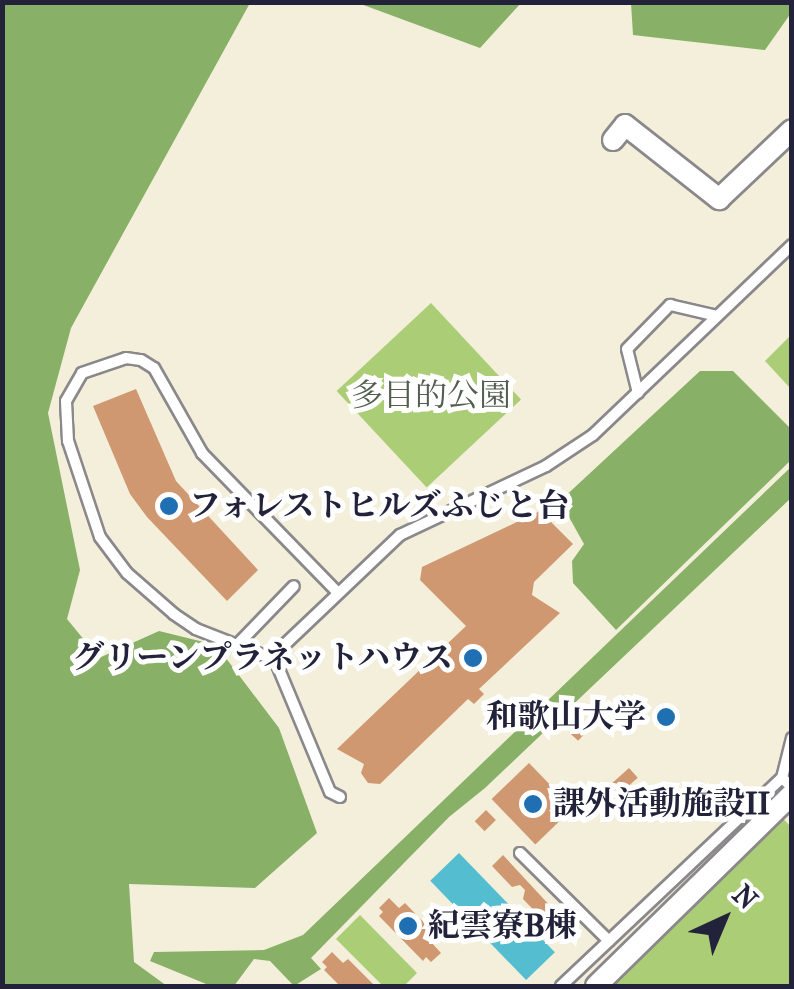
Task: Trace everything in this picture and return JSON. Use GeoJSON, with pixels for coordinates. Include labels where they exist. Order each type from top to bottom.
{"type":"FeatureCollection","features":[{"type":"Feature","properties":{"kind":"street"},"geometry":{"type":"LineString","coordinates":[[612,140],[625,125],[719,199],[792,130]]}},
{"type":"Feature","properties":{"kind":"street"},"geometry":{"type":"LineString","coordinates":[[596,986],[788,786]]}},
{"type":"Feature","properties":{"kind":"lane"},"geometry":{"type":"LineString","coordinates":[[340,796],[330,792],[275,660],[280,649],[400,535],[546,466],[594,434],[792,244]]}},
{"type":"Feature","properties":{"kind":"lane"},"geometry":{"type":"LineString","coordinates":[[638,393],[627,349],[670,306],[717,316]]}},
{"type":"Feature","properties":{"kind":"lane"},"geometry":{"type":"LineString","coordinates":[[275,660],[196,629],[154,599],[100,537],[81,491],[68,441],[66,401],[82,373],[126,358],[154,368],[202,453],[338,593]]}},
{"type":"Feature","properties":{"kind":"lane"},"geometry":{"type":"LineString","coordinates":[[236,646],[294,586]]}},
{"type":"Feature","properties":{"kind":"lane"},"geometry":{"type":"LineString","coordinates":[[561,986],[788,786],[792,738]]}},
{"type":"Feature","properties":{"kind":"lane"},"geometry":{"type":"LineString","coordinates":[[520,853],[609,941]]}},
{"type":"Feature","properties":{"kind":"green space"},"geometry":{"type":"Polygon","coordinates":[[[2,3],[250,3],[71,328],[48,413],[80,570],[67,619],[99,658],[159,631],[216,645],[279,728],[317,833],[255,888],[129,884],[134,962],[167,986],[3,986],[2,3]]]}},
{"type":"Feature","properties":{"kind":"green space"},"geometry":{"type":"Polygon","coordinates":[[[358,3],[521,3],[480,48],[358,3]]]}},
{"type":"Feature","properties":{"kind":"green space"},"geometry":{"type":"Polygon","coordinates":[[[631,3],[791,3],[791,13],[765,50],[633,35],[631,3]]]}},
{"type":"Feature","properties":{"kind":"green space","name":"多目的公園"},"geometry":{"type":"Polygon","coordinates":[[[431,303],[521,400],[427,488],[337,391],[431,303]]]}},
{"type":"Feature","properties":{"kind":"green space"},"geometry":{"type":"Polygon","coordinates":[[[791,335],[791,389],[765,361],[791,335]]]}},
{"type":"Feature","properties":{"kind":"green space"},"geometry":{"type":"Polygon","coordinates":[[[700,371],[733,371],[791,429],[791,460],[616,630],[573,583],[572,561],[584,544],[560,501],[700,371]]]}},
{"type":"Feature","properties":{"kind":"green space"},"geometry":{"type":"Polygon","coordinates":[[[791,467],[791,498],[485,788],[449,817],[311,958],[321,969],[294,986],[270,961],[254,959],[234,986],[211,986],[150,961],[154,952],[264,950],[303,935],[791,467]]]}},
{"type":"Feature","properties":{"kind":"green space"},"geometry":{"type":"Polygon","coordinates":[[[776,811],[791,827],[791,986],[606,986],[776,811]]]}},
{"type":"Feature","properties":{"kind":"green space"},"geometry":{"type":"Polygon","coordinates":[[[360,915],[417,973],[404,986],[383,986],[336,939],[360,915]]]}},
{"type":"Feature","properties":{"kind":"water"},"geometry":{"type":"Polygon","coordinates":[[[459,853],[555,952],[526,980],[430,881],[459,853]]]}},
{"type":"Feature","properties":{"kind":"building","name":"フォレストヒルズふじと台"},"geometry":{"type":"Polygon","coordinates":[[[136,389],[176,481],[258,570],[227,601],[130,494],[93,406],[136,389]]]}},
{"type":"Feature","properties":{"kind":"building","name":"グリーンプラネットハウス"},"geometry":{"type":"Polygon","coordinates":[[[540,511],[573,544],[534,582],[532,595],[560,613],[479,689],[484,694],[474,704],[468,699],[380,784],[368,783],[361,773],[364,764],[337,749],[466,626],[420,580],[422,567],[540,511]]]}},
{"type":"Feature","properties":{"kind":"building"},"geometry":{"type":"Polygon","coordinates":[[[578,723],[587,731],[578,741],[569,733],[578,723]]]}},
{"type":"Feature","properties":{"kind":"building","name":"課外活動施設II"},"geometry":{"type":"Polygon","coordinates":[[[529,763],[573,808],[535,844],[492,799],[529,763]]]}},
{"type":"Feature","properties":{"kind":"building"},"geometry":{"type":"Polygon","coordinates":[[[629,768],[638,778],[606,806],[598,796],[629,768]]]}},
{"type":"Feature","properties":{"kind":"building"},"geometry":{"type":"Polygon","coordinates":[[[486,810],[496,820],[485,831],[475,821],[486,810]]]}},
{"type":"Feature","properties":{"kind":"building"},"geometry":{"type":"Polygon","coordinates":[[[503,855],[566,923],[556,933],[523,899],[525,890],[520,885],[512,887],[492,866],[503,855]]]}},
{"type":"Feature","properties":{"kind":"building","name":"紀雲寮B棟"},"geometry":{"type":"Polygon","coordinates":[[[389,898],[399,908],[405,903],[437,936],[431,942],[441,953],[431,962],[426,957],[423,961],[379,916],[383,912],[379,908],[389,898]]]}},
{"type":"Feature","properties":{"kind":"building"},"geometry":{"type":"Polygon","coordinates":[[[332,952],[343,963],[348,959],[375,986],[340,986],[324,970],[327,967],[322,962],[332,952]]]}},
{"type":"Feature","properties":{"kind":"place","name":"フォレストヒルズふじと台"},"geometry":{"type":"Point","coordinates":[169,506]}},
{"type":"Feature","properties":{"kind":"place","name":"グリーンプラネットハウス"},"geometry":{"type":"Point","coordinates":[473,658]}},
{"type":"Feature","properties":{"kind":"place","name":"和歌山大学"},"geometry":{"type":"Point","coordinates":[666,717]}},
{"type":"Feature","properties":{"kind":"place","name":"課外活動施設II"},"geometry":{"type":"Point","coordinates":[533,804]}},
{"type":"Feature","properties":{"kind":"place","name":"紀雲寮B棟"},"geometry":{"type":"Point","coordinates":[408,926]}}]}
